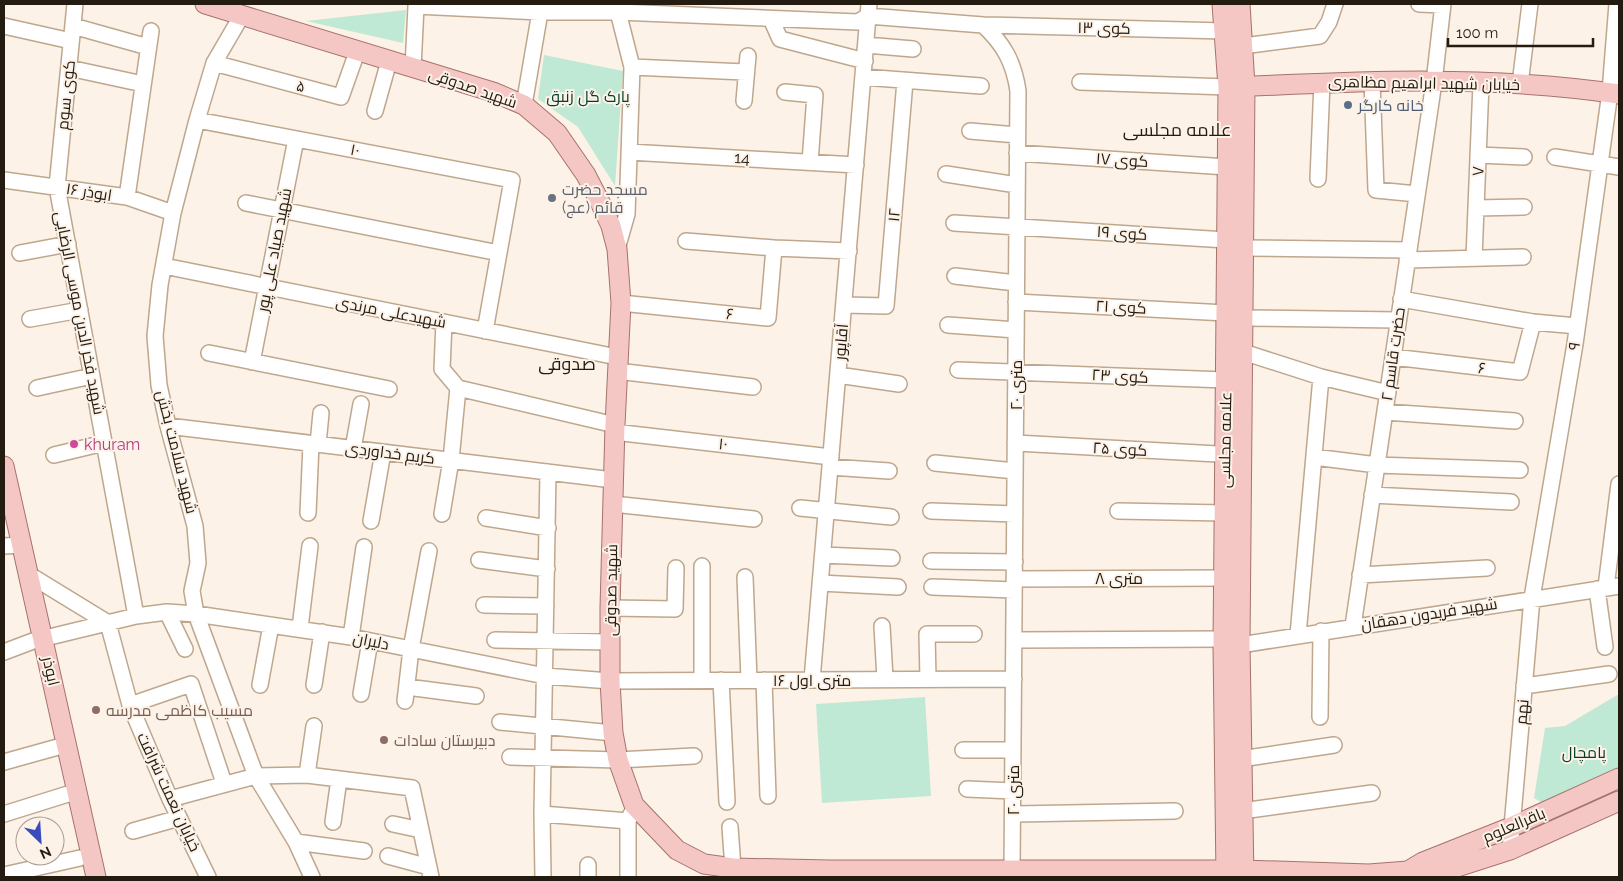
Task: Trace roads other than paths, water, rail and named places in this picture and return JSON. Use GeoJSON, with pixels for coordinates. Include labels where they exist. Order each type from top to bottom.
{"type":"FeatureCollection","features":[{"type":"Feature","properties":{"kind":"main road","name":"شهید صدوقی"},"geometry":{"type":"LineString","coordinates":[[205,4],[246,9],[357,52],[494,92],[524,105],[557,133],[586,175],[611,226],[617,249],[621,303],[614,429],[610,681],[613,733],[631,813],[705,871],[830,874],[1012,870],[1235,874]]}},
{"type":"Feature","properties":{"kind":"main road","name":"علامه مجلسی"},"geometry":{"type":"LineString","coordinates":[[1222,4],[1225,31],[1237,87],[1244,248],[1225,380],[1233,454],[1231,642],[1235,874]]}},
{"type":"Feature","properties":{"kind":"main road","name":"علامه مجلسی"},"geometry":{"type":"LineString","coordinates":[[1235,874],[1242,811],[1242,759],[1223,578],[1224,513],[1233,454],[1243,352],[1234,316],[1226,240],[1227,167],[1243,46],[1240,4]]}},
{"type":"Feature","properties":{"kind":"main road","name":"خیابان شهید ابراهیم مظاهری"},"geometry":{"type":"LineString","coordinates":[[1237,87],[1372,81],[1520,84],[1614,93]]}},
{"type":"Feature","properties":{"kind":"main road","name":"ابوذر"},"geometry":{"type":"LineString","coordinates":[[4,466],[12,546],[28,574],[58,747],[84,877]]}},
{"type":"Feature","properties":{"kind":"main road","name":"ابوذر"},"geometry":{"type":"LineString","coordinates":[[4,521],[39,640],[96,877]]}},
{"type":"Feature","properties":{"kind":"main road","name":"باقرالعلوم"},"geometry":{"type":"LineString","coordinates":[[1409,874],[1423,862],[1511,827],[1619,778]]}},
{"type":"Feature","properties":{"kind":"main road","name":"باقرالعلوم"},"geometry":{"type":"LineString","coordinates":[[1235,874],[1368,876],[1409,874],[1426,876],[1510,850],[1619,801]]}},
{"type":"Feature","properties":{"kind":"street","name":"کوی سوم"},"geometry":{"type":"LineString","coordinates":[[57,186],[75,4]]}},
{"type":"Feature","properties":{"kind":"street"},"geometry":{"type":"LineString","coordinates":[[1243,46],[1320,36],[1329,22],[1335,4]]}},
{"type":"Feature","properties":{"kind":"street"},"geometry":{"type":"LineString","coordinates":[[1419,4],[1443,5]]}},
{"type":"Feature","properties":{"kind":"street"},"geometry":{"type":"LineString","coordinates":[[1520,84],[1530,4]]}},
{"type":"Feature","properties":{"kind":"street","name":"۹"},"geometry":{"type":"LineString","coordinates":[[1532,598],[1577,326],[1600,164],[1614,93],[1617,4]]}},
{"type":"Feature","properties":{"kind":"street","name":"۲ حضرت قاسم"},"geometry":{"type":"LineString","coordinates":[[1353,626],[1434,82],[1443,5]]}},
{"type":"Feature","properties":{"kind":"street"},"geometry":{"type":"LineString","coordinates":[[413,68],[416,6],[540,12],[617,8],[771,19],[858,22],[867,8],[984,25]]}},
{"type":"Feature","properties":{"kind":"street"},"geometry":{"type":"LineString","coordinates":[[617,8],[632,67],[627,214],[617,249]]}},
{"type":"Feature","properties":{"kind":"street","name":"آقاپور"},"geometry":{"type":"LineString","coordinates":[[812,680],[865,61],[867,8]]}},
{"type":"Feature","properties":{"kind":"street","name":"شهید سلامت بخش"},"geometry":{"type":"LineString","coordinates":[[246,9],[214,64],[173,213],[164,266],[156,336],[159,385],[195,526],[198,563],[192,591],[196,614],[256,776],[296,842],[312,877]]}},
{"type":"Feature","properties":{"kind":"street"},"geometry":{"type":"LineString","coordinates":[[524,105],[528,91],[540,12]]}},
{"type":"Feature","properties":{"kind":"street"},"geometry":{"type":"LineString","coordinates":[[771,19],[780,39],[865,61]]}},
{"type":"Feature","properties":{"kind":"street","name":"کوی ۱۳"},"geometry":{"type":"LineString","coordinates":[[984,25],[1225,31]]}},
{"type":"Feature","properties":{"kind":"street","name":"۲۰ متری"},"geometry":{"type":"LineString","coordinates":[[984,25],[1005,48],[1015,70],[1018,90],[1012,870]]}},
{"type":"Feature","properties":{"kind":"street"},"geometry":{"type":"LineString","coordinates":[[4,26],[72,33],[148,47]]}},
{"type":"Feature","properties":{"kind":"street"},"geometry":{"type":"LineString","coordinates":[[127,197],[151,31]]}},
{"type":"Feature","properties":{"kind":"street"},"geometry":{"type":"LineString","coordinates":[[866,45],[913,49]]}},
{"type":"Feature","properties":{"kind":"street","name":"۵"},"geometry":{"type":"LineString","coordinates":[[214,64],[341,97],[357,52]]}},
{"type":"Feature","properties":{"kind":"street"},"geometry":{"type":"LineString","coordinates":[[744,101],[745,72],[748,56]]}},
{"type":"Feature","properties":{"kind":"street"},"geometry":{"type":"LineString","coordinates":[[375,111],[389,61]]}},
{"type":"Feature","properties":{"kind":"street"},"geometry":{"type":"LineString","coordinates":[[632,67],[745,72]]}},
{"type":"Feature","properties":{"kind":"street"},"geometry":{"type":"LineString","coordinates":[[69,68],[143,84]]}},
{"type":"Feature","properties":{"kind":"street"},"geometry":{"type":"LineString","coordinates":[[863,78],[981,86]]}},
{"type":"Feature","properties":{"kind":"street","name":"۱۲"},"geometry":{"type":"LineString","coordinates":[[844,305],[886,306],[906,81]]}},
{"type":"Feature","properties":{"kind":"street"},"geometry":{"type":"LineString","coordinates":[[1372,81],[1376,190],[1417,194]]}},
{"type":"Feature","properties":{"kind":"street"},"geometry":{"type":"LineString","coordinates":[[1080,82],[1237,87]]}},
{"type":"Feature","properties":{"kind":"street"},"geometry":{"type":"LineString","coordinates":[[1318,180],[1322,82]]}},
{"type":"Feature","properties":{"kind":"street","name":"۷"},"geometry":{"type":"LineString","coordinates":[[1474,258],[1481,84]]}},
{"type":"Feature","properties":{"kind":"street"},"geometry":{"type":"LineString","coordinates":[[785,92],[815,95],[810,162]]}},
{"type":"Feature","properties":{"kind":"street","name":"۱۰"},"geometry":{"type":"LineString","coordinates":[[198,120],[512,180],[499,252]]}},
{"type":"Feature","properties":{"kind":"street"},"geometry":{"type":"LineString","coordinates":[[970,131],[1017,135]]}},
{"type":"Feature","properties":{"kind":"street","name":"شهید صیاد علی پور"},"geometry":{"type":"LineString","coordinates":[[252,362],[296,139]]}},
{"type":"Feature","properties":{"kind":"street","name":"14"},"geometry":{"type":"LineString","coordinates":[[629,152],[856,165]]}},
{"type":"Feature","properties":{"kind":"street","name":"کوی ۱۷"},"geometry":{"type":"LineString","coordinates":[[1017,153],[1227,167]]}},
{"type":"Feature","properties":{"kind":"street"},"geometry":{"type":"LineString","coordinates":[[1478,155],[1524,157]]}},
{"type":"Feature","properties":{"kind":"street"},"geometry":{"type":"LineString","coordinates":[[1555,157],[1619,167]]}},
{"type":"Feature","properties":{"kind":"street"},"geometry":{"type":"LineString","coordinates":[[946,174],[1017,185]]}},
{"type":"Feature","properties":{"kind":"street","name":"۱۶ ابوذر"},"geometry":{"type":"LineString","coordinates":[[4,180],[127,197],[173,213]]}},
{"type":"Feature","properties":{"kind":"street","name":"شهید فخر الدین موسی الرضایی"},"geometry":{"type":"LineString","coordinates":[[57,186],[136,616]]}},
{"type":"Feature","properties":{"kind":"street"},"geometry":{"type":"LineString","coordinates":[[246,203],[499,252],[485,331]]}},
{"type":"Feature","properties":{"kind":"street"},"geometry":{"type":"LineString","coordinates":[[1476,208],[1524,207]]}},
{"type":"Feature","properties":{"kind":"street"},"geometry":{"type":"LineString","coordinates":[[954,222],[1017,226]]}},
{"type":"Feature","properties":{"kind":"street","name":"کوی ۱۹"},"geometry":{"type":"LineString","coordinates":[[1017,226],[1226,240]]}},
{"type":"Feature","properties":{"kind":"street"},"geometry":{"type":"LineString","coordinates":[[686,241],[774,248],[848,250]]}},
{"type":"Feature","properties":{"kind":"street"},"geometry":{"type":"LineString","coordinates":[[20,253],[68,244]]}},
{"type":"Feature","properties":{"kind":"street","name":"۶"},"geometry":{"type":"LineString","coordinates":[[621,303],[768,318],[774,248]]}},
{"type":"Feature","properties":{"kind":"street"},"geometry":{"type":"LineString","coordinates":[[1244,248],[1474,258],[1523,257]]}},
{"type":"Feature","properties":{"kind":"street","name":"شهیدعلی مرندی"},"geometry":{"type":"LineString","coordinates":[[164,266],[444,322],[617,364],[753,387]]}},
{"type":"Feature","properties":{"kind":"street"},"geometry":{"type":"LineString","coordinates":[[955,276],[1016,283]]}},
{"type":"Feature","properties":{"kind":"street"},"geometry":{"type":"LineString","coordinates":[[1401,299],[1533,322],[1577,326]]}},
{"type":"Feature","properties":{"kind":"street","name":"کوی ۲۱"},"geometry":{"type":"LineString","coordinates":[[1016,302],[1234,316],[1398,320]]}},
{"type":"Feature","properties":{"kind":"street"},"geometry":{"type":"LineString","coordinates":[[30,319],[80,310]]}},
{"type":"Feature","properties":{"kind":"street"},"geometry":{"type":"LineString","coordinates":[[442,514],[451,460],[458,388],[442,369],[444,322]]}},
{"type":"Feature","properties":{"kind":"street","name":"۶"},"geometry":{"type":"LineString","coordinates":[[1393,357],[1520,372],[1533,322]]}},
{"type":"Feature","properties":{"kind":"street"},"geometry":{"type":"LineString","coordinates":[[948,325],[1016,330]]}},
{"type":"Feature","properties":{"kind":"street"},"geometry":{"type":"LineString","coordinates":[[1243,352],[1321,378],[1388,393]]}},
{"type":"Feature","properties":{"kind":"street"},"geometry":{"type":"LineString","coordinates":[[209,353],[389,389]]}},
{"type":"Feature","properties":{"kind":"street","name":"کوی ۲۳"},"geometry":{"type":"LineString","coordinates":[[958,370],[1225,380]]}},
{"type":"Feature","properties":{"kind":"street"},"geometry":{"type":"LineString","coordinates":[[838,375],[899,384]]}},
{"type":"Feature","properties":{"kind":"street"},"geometry":{"type":"LineString","coordinates":[[38,388],[92,376]]}},
{"type":"Feature","properties":{"kind":"street"},"geometry":{"type":"LineString","coordinates":[[1298,635],[1321,378]]}},
{"type":"Feature","properties":{"kind":"street","name":"۱۰"},"geometry":{"type":"LineString","coordinates":[[458,388],[614,429],[889,471]]}},
{"type":"Feature","properties":{"kind":"street"},"geometry":{"type":"LineString","coordinates":[[353,448],[361,404]]}},
{"type":"Feature","properties":{"kind":"street"},"geometry":{"type":"LineString","coordinates":[[1385,412],[1515,421]]}},
{"type":"Feature","properties":{"kind":"street"},"geometry":{"type":"LineString","coordinates":[[308,513],[315,444],[321,413]]}},
{"type":"Feature","properties":{"kind":"street","name":"کریم خداوردی"},"geometry":{"type":"LineString","coordinates":[[168,426],[613,480]]}},
{"type":"Feature","properties":{"kind":"street"},"geometry":{"type":"LineString","coordinates":[[54,455],[104,443]]}},
{"type":"Feature","properties":{"kind":"street","name":"کوی ۲۵"},"geometry":{"type":"LineString","coordinates":[[1015,444],[1233,454]]}},
{"type":"Feature","properties":{"kind":"street"},"geometry":{"type":"LineString","coordinates":[[371,521],[383,452]]}},
{"type":"Feature","properties":{"kind":"street"},"geometry":{"type":"LineString","coordinates":[[1314,457],[1377,465],[1520,470]]}},
{"type":"Feature","properties":{"kind":"street"},"geometry":{"type":"LineString","coordinates":[[935,463],[1015,471]]}},
{"type":"Feature","properties":{"kind":"street"},"geometry":{"type":"LineString","coordinates":[[543,877],[542,814],[548,472]]}},
{"type":"Feature","properties":{"kind":"street"},"geometry":{"type":"LineString","coordinates":[[1605,647],[1608,587],[1619,484]]}},
{"type":"Feature","properties":{"kind":"street"},"geometry":{"type":"LineString","coordinates":[[1372,495],[1511,502]]}},
{"type":"Feature","properties":{"kind":"street"},"geometry":{"type":"LineString","coordinates":[[613,504],[754,519]]}},
{"type":"Feature","properties":{"kind":"street"},"geometry":{"type":"LineString","coordinates":[[800,508],[891,517]]}},
{"type":"Feature","properties":{"kind":"street"},"geometry":{"type":"LineString","coordinates":[[931,511],[1015,514]]}},
{"type":"Feature","properties":{"kind":"street"},"geometry":{"type":"LineString","coordinates":[[1118,511],[1224,513]]}},
{"type":"Feature","properties":{"kind":"street"},"geometry":{"type":"LineString","coordinates":[[486,518],[548,528]]}},
{"type":"Feature","properties":{"kind":"street"},"geometry":{"type":"LineString","coordinates":[[300,628],[310,546]]}},
{"type":"Feature","properties":{"kind":"street"},"geometry":{"type":"LineString","coordinates":[[351,637],[364,546]]}},
{"type":"Feature","properties":{"kind":"street"},"geometry":{"type":"LineString","coordinates":[[429,551],[406,694],[476,696]]}},
{"type":"Feature","properties":{"kind":"street"},"geometry":{"type":"LineString","coordinates":[[823,555],[892,558]]}},
{"type":"Feature","properties":{"kind":"street"},"geometry":{"type":"LineString","coordinates":[[479,560],[547,569]]}},
{"type":"Feature","properties":{"kind":"street"},"geometry":{"type":"LineString","coordinates":[[931,561],[1014,562]]}},
{"type":"Feature","properties":{"kind":"street"},"geometry":{"type":"LineString","coordinates":[[702,566],[702,680]]}},
{"type":"Feature","properties":{"kind":"street"},"geometry":{"type":"LineString","coordinates":[[610,608],[675,609],[676,568]]}},
{"type":"Feature","properties":{"kind":"street"},"geometry":{"type":"LineString","coordinates":[[1360,575],[1487,568]]}},
{"type":"Feature","properties":{"kind":"street"},"geometry":{"type":"LineString","coordinates":[[28,574],[108,623]]}},
{"type":"Feature","properties":{"kind":"street"},"geometry":{"type":"LineString","coordinates":[[745,577],[768,796]]}},
{"type":"Feature","properties":{"kind":"street","name":"۸ متری"},"geometry":{"type":"LineString","coordinates":[[932,586],[1223,578]]}},
{"type":"Feature","properties":{"kind":"street"},"geometry":{"type":"LineString","coordinates":[[820,583],[898,587]]}},
{"type":"Feature","properties":{"kind":"street","name":"شهید فریدون دهقان"},"geometry":{"type":"LineString","coordinates":[[1014,640],[1231,642],[1298,635],[1608,587]]}},
{"type":"Feature","properties":{"kind":"street","name":"نهم"},"geometry":{"type":"LineString","coordinates":[[1510,850],[1532,598]]}},
{"type":"Feature","properties":{"kind":"street"},"geometry":{"type":"LineString","coordinates":[[484,605],[546,606]]}},
{"type":"Feature","properties":{"kind":"street"},"geometry":{"type":"LineString","coordinates":[[167,612],[185,649]]}},
{"type":"Feature","properties":{"kind":"street","name":"دلیران"},"geometry":{"type":"LineString","coordinates":[[4,652],[39,640],[136,616],[167,612],[300,628],[488,662],[545,676],[610,681]]}},
{"type":"Feature","properties":{"kind":"street","name":"خیابان نعمت شرافت"},"geometry":{"type":"LineString","coordinates":[[108,623],[130,705],[170,799],[208,877]]}},
{"type":"Feature","properties":{"kind":"street"},"geometry":{"type":"LineString","coordinates":[[260,685],[271,624]]}},
{"type":"Feature","properties":{"kind":"street"},"geometry":{"type":"LineString","coordinates":[[882,626],[885,679]]}},
{"type":"Feature","properties":{"kind":"street"},"geometry":{"type":"LineString","coordinates":[[1320,717],[1321,631]]}},
{"type":"Feature","properties":{"kind":"street"},"geometry":{"type":"LineString","coordinates":[[314,685],[322,632]]}},
{"type":"Feature","properties":{"kind":"street"},"geometry":{"type":"LineString","coordinates":[[928,679],[927,634],[974,634]]}},
{"type":"Feature","properties":{"kind":"street"},"geometry":{"type":"LineString","coordinates":[[495,640],[610,642]]}},
{"type":"Feature","properties":{"kind":"street"},"geometry":{"type":"LineString","coordinates":[[361,694],[370,641]]}},
{"type":"Feature","properties":{"kind":"street"},"geometry":{"type":"LineString","coordinates":[[1524,686],[1609,674]]}},
{"type":"Feature","properties":{"kind":"street","name":"۱۶ متری اول"},"geometry":{"type":"LineString","coordinates":[[610,681],[1014,678]]}},
{"type":"Feature","properties":{"kind":"street"},"geometry":{"type":"LineString","coordinates":[[721,680],[726,802]]}},
{"type":"Feature","properties":{"kind":"street"},"geometry":{"type":"LineString","coordinates":[[130,705],[191,684],[224,783]]}},
{"type":"Feature","properties":{"kind":"street"},"geometry":{"type":"LineString","coordinates":[[500,722],[613,733]]}},
{"type":"Feature","properties":{"kind":"street"},"geometry":{"type":"LineString","coordinates":[[308,775],[314,726]]}},
{"type":"Feature","properties":{"kind":"street"},"geometry":{"type":"LineString","coordinates":[[1242,759],[1334,745]]}},
{"type":"Feature","properties":{"kind":"street"},"geometry":{"type":"LineString","coordinates":[[4,762],[58,747]]}},
{"type":"Feature","properties":{"kind":"street"},"geometry":{"type":"LineString","coordinates":[[963,750],[1013,750]]}},
{"type":"Feature","properties":{"kind":"street"},"geometry":{"type":"LineString","coordinates":[[510,757],[618,760],[694,756]]}},
{"type":"Feature","properties":{"kind":"street"},"geometry":{"type":"LineString","coordinates":[[170,799],[224,783],[256,776],[308,775],[412,788],[430,872]]}},
{"type":"Feature","properties":{"kind":"street"},"geometry":{"type":"LineString","coordinates":[[333,822],[339,779]]}},
{"type":"Feature","properties":{"kind":"street"},"geometry":{"type":"LineString","coordinates":[[967,789],[1013,791]]}},
{"type":"Feature","properties":{"kind":"street"},"geometry":{"type":"LineString","coordinates":[[1242,811],[1372,793]]}},
{"type":"Feature","properties":{"kind":"street"},"geometry":{"type":"LineString","coordinates":[[4,814],[68,794]]}},
{"type":"Feature","properties":{"kind":"street"},"geometry":{"type":"LineString","coordinates":[[1013,814],[1175,812]]}},
{"type":"Feature","properties":{"kind":"street"},"geometry":{"type":"LineString","coordinates":[[542,814],[631,813],[628,877]]}},
{"type":"Feature","properties":{"kind":"street"},"geometry":{"type":"LineString","coordinates":[[133,831],[179,818]]}},
{"type":"Feature","properties":{"kind":"street"},"geometry":{"type":"LineString","coordinates":[[393,824],[421,830]]}},
{"type":"Feature","properties":{"kind":"street"},"geometry":{"type":"LineString","coordinates":[[730,826],[740,871]]}},
{"type":"Feature","properties":{"kind":"street"},"geometry":{"type":"LineString","coordinates":[[296,842],[364,851]]}},
{"type":"Feature","properties":{"kind":"street"},"geometry":{"type":"LineString","coordinates":[[388,856],[430,872]]}},
{"type":"Feature","properties":{"kind":"street"},"geometry":{"type":"LineString","coordinates":[[4,875],[80,858]]}},
{"type":"Feature","properties":{"kind":"place","name":"خانه کارگر"},"geometry":{"type":"Point","coordinates":[1348,105]}},
{"type":"Feature","properties":{"kind":"place","name":"مسجد حضرت قائم (عج)"},"geometry":{"type":"Point","coordinates":[552,198]}},
{"type":"Feature","properties":{"kind":"place","name":"khuram"},"geometry":{"type":"Point","coordinates":[74,444]}},
{"type":"Feature","properties":{"kind":"place","name":"مسیب کاظمی مدرسه"},"geometry":{"type":"Point","coordinates":[96,710]}},
{"type":"Feature","properties":{"kind":"place","name":"دبیرستان سادات"},"geometry":{"type":"Point","coordinates":[384,740]}},
{"type":"Feature","properties":{"kind":"district","name":"علامه مجلسی"},"geometry":{"type":"Point","coordinates":[1177,129]}},
{"type":"Feature","properties":{"kind":"district","name":"صدوقی"},"geometry":{"type":"Point","coordinates":[567,363]}},
{"type":"Feature","properties":{"kind":"park label","name":"پارک گل زنبق"},"geometry":{"type":"Point","coordinates":[588,96]}},
{"type":"Feature","properties":{"kind":"park label","name":"پامچال"},"geometry":{"type":"Point","coordinates":[1584,752]}}]}
